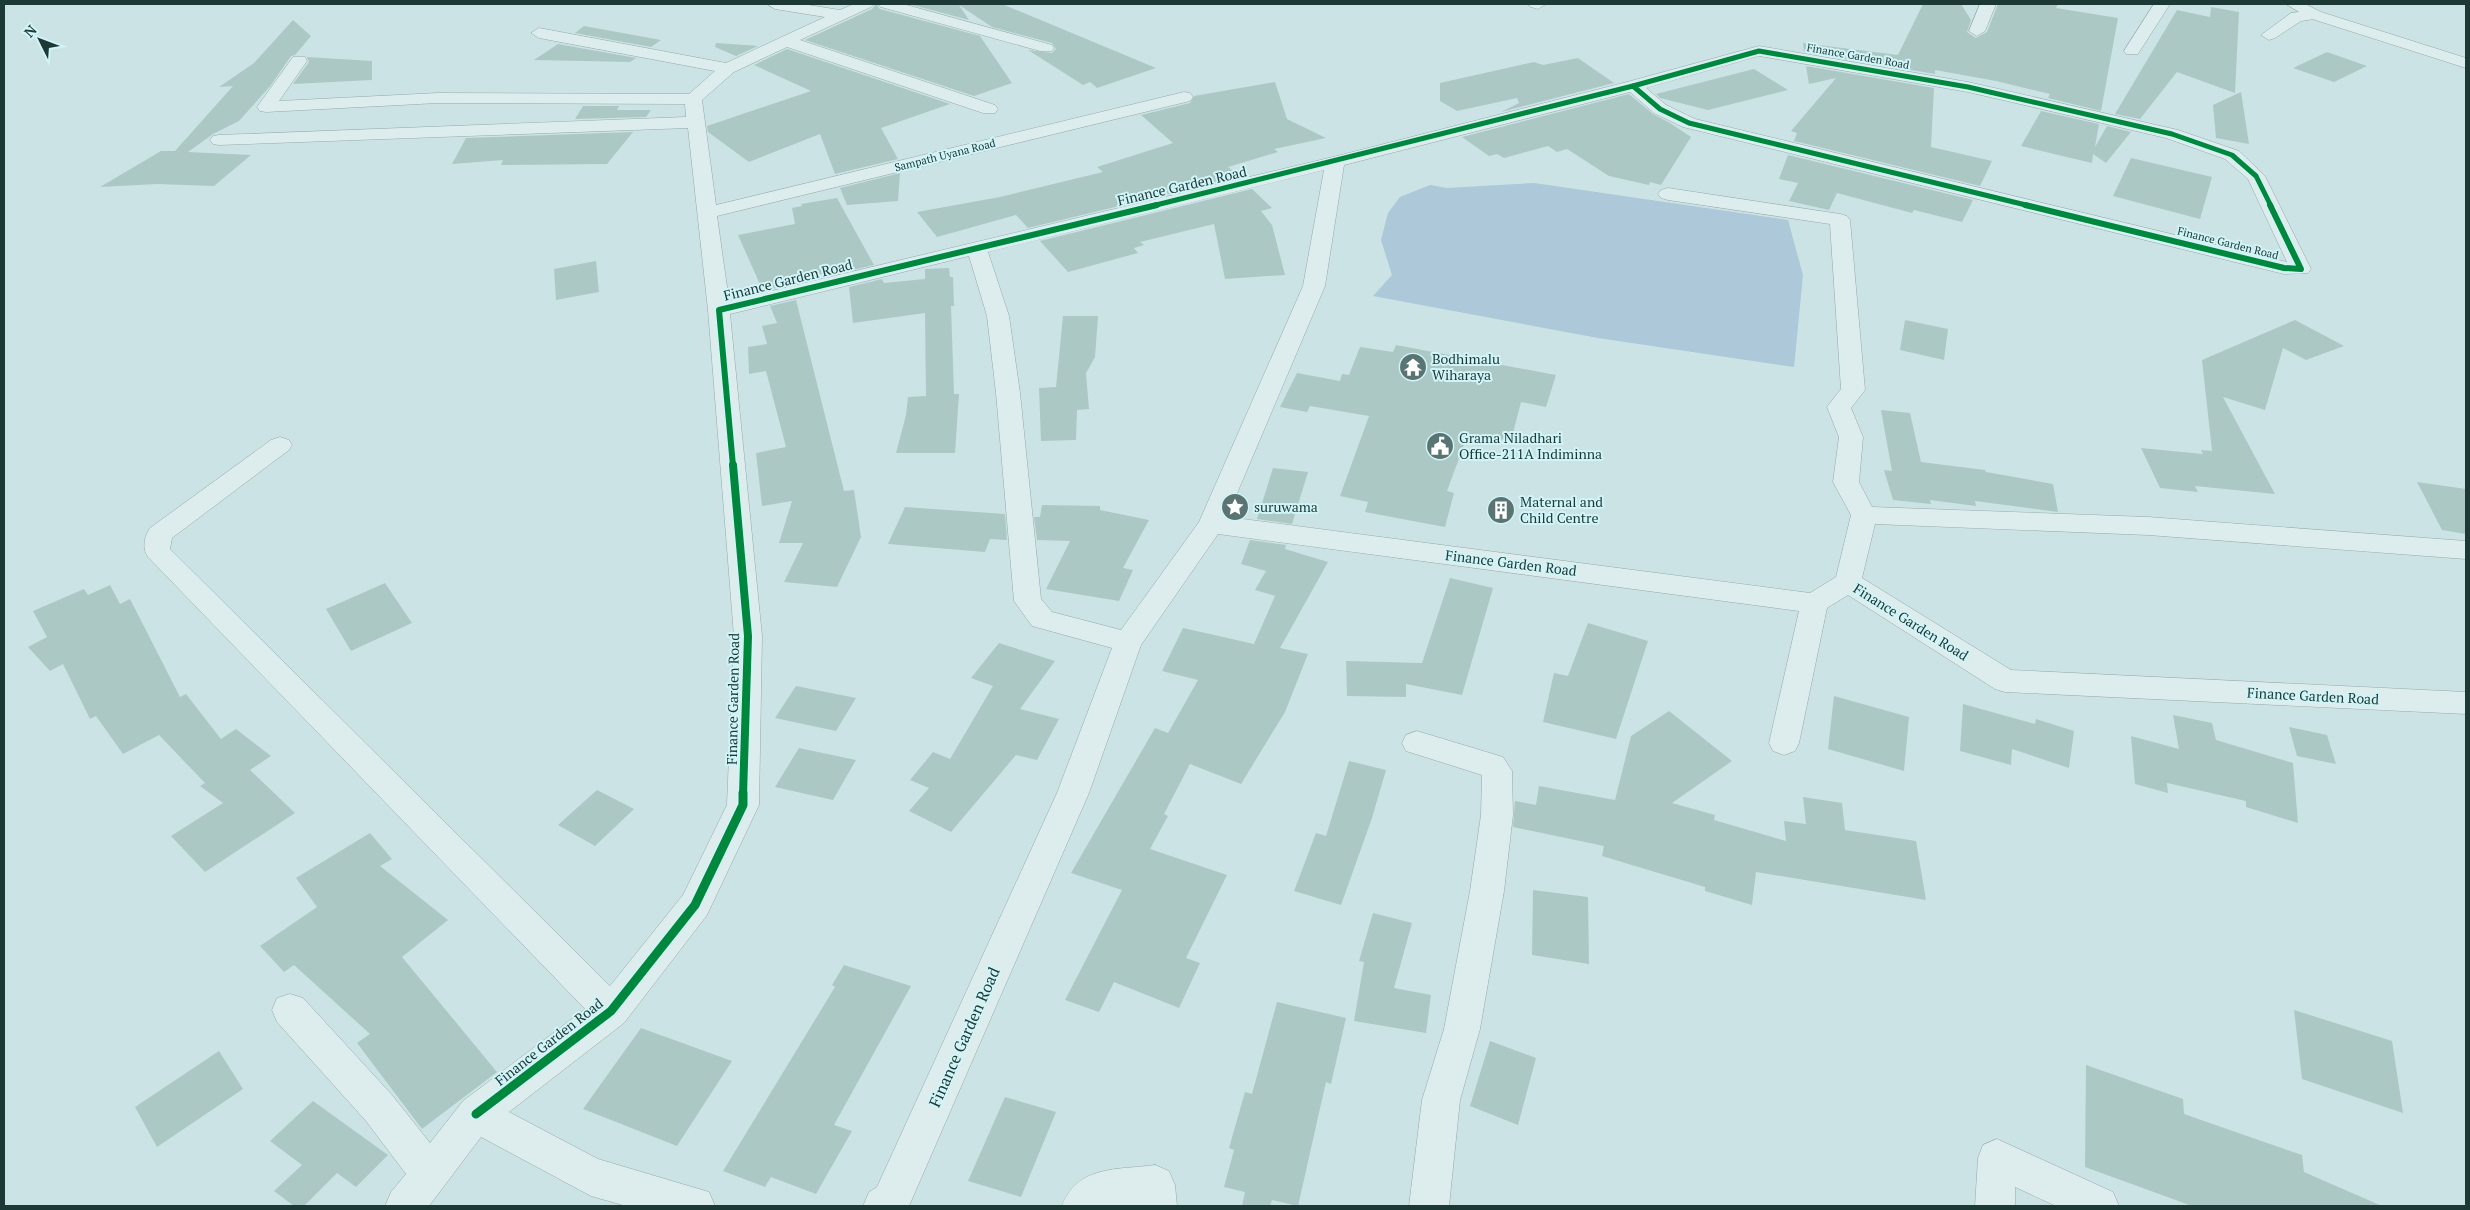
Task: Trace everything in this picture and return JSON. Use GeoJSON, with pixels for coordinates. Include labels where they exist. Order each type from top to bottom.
{"type":"FeatureCollection","features":[{"type":"Feature","properties":{"kind":"street"},"geometry":{"type":"LineString","coordinates":[[775,4],[841,15]]}},
{"type":"Feature","properties":{"kind":"street"},"geometry":{"type":"LineString","coordinates":[[299,61],[266,107],[438,98],[693,99],[728,68],[866,4]]}},
{"type":"Feature","properties":{"kind":"street"},"geometry":{"type":"LineString","coordinates":[[886,4],[1046,48]]}},
{"type":"Feature","properties":{"kind":"street"},"geometry":{"type":"LineString","coordinates":[[1977,31],[1988,4]]}},
{"type":"Feature","properties":{"kind":"street"},"geometry":{"type":"LineString","coordinates":[[2132,51],[2162,4]]}},
{"type":"Feature","properties":{"kind":"street"},"geometry":{"type":"LineString","coordinates":[[2294,4],[2315,15],[2466,64]]}},
{"type":"Feature","properties":{"kind":"street"},"geometry":{"type":"LineString","coordinates":[[2269,35],[2297,16],[2315,15]]}},
{"type":"Feature","properties":{"kind":"street"},"geometry":{"type":"LineString","coordinates":[[539,33],[728,68]]}},
{"type":"Feature","properties":{"kind":"street"},"geometry":{"type":"LineString","coordinates":[[786,41],[989,108]]}},
{"type":"Feature","properties":{"kind":"street","name":"Finance Garden Road"},"geometry":{"type":"LineString","coordinates":[[405,1206],[476,1114],[611,1011],[695,905],[743,805],[748,636],[718,310],[1335,162],[1633,86],[1759,50],[1968,86],[2172,134],[2232,155],[2256,176],[2301,270],[2284,268],[1689,123],[1660,110],[1633,86]]}},
{"type":"Feature","properties":{"kind":"street","name":"Sampath Uyana Road"},"geometry":{"type":"LineString","coordinates":[[707,213],[1184,97]]}},
{"type":"Feature","properties":{"kind":"street"},"geometry":{"type":"LineString","coordinates":[[693,99],[718,310]]}},
{"type":"Feature","properties":{"kind":"street"},"geometry":{"type":"LineString","coordinates":[[219,140],[696,122]]}},
{"type":"Feature","properties":{"kind":"street"},"geometry":{"type":"LineString","coordinates":[[1783,138],[1876,158],[1866,166]]}},
{"type":"Feature","properties":{"kind":"street","name":"Finance Garden Road"},"geometry":{"type":"LineString","coordinates":[[883,1206],[891,1201],[1073,793],[1128,642],[1211,524],[1314,286],[1335,162]]}},
{"type":"Feature","properties":{"kind":"street"},"geometry":{"type":"LineString","coordinates":[[1668,194],[1840,220],[1853,390],[1839,407],[1851,436],[1846,482],[1864,514],[1848,582]]}},
{"type":"Feature","properties":{"kind":"street"},"geometry":{"type":"LineString","coordinates":[[976,247],[998,316],[1008,393],[1028,600],[1042,619],[1128,642]]}},
{"type":"Feature","properties":{"kind":"street"},"geometry":{"type":"LineString","coordinates":[[280,446],[159,534],[157,551],[611,1011]]}},
{"type":"Feature","properties":{"kind":"street"},"geometry":{"type":"LineString","coordinates":[[1864,514],[2148,526],[2466,550]]}},
{"type":"Feature","properties":{"kind":"street","name":"Finance Garden Road"},"geometry":{"type":"LineString","coordinates":[[1211,524],[1814,603],[1848,582],[2005,681],[2466,703]]}},
{"type":"Feature","properties":{"kind":"street"},"geometry":{"type":"LineString","coordinates":[[1784,743],[1814,603]]}},
{"type":"Feature","properties":{"kind":"street"},"geometry":{"type":"LineString","coordinates":[[1417,743],[1492,766],[1497,771],[1496,815],[1488,891],[1462,1029],[1441,1100],[1429,1206]]}},
{"type":"Feature","properties":{"kind":"street"},"geometry":{"type":"LineString","coordinates":[[290,1010],[379,1108],[430,1174]]}},
{"type":"Feature","properties":{"kind":"street"},"geometry":{"type":"LineString","coordinates":[[476,1114],[591,1178],[694,1206]]}},
{"type":"Feature","properties":{"kind":"street"},"geometry":{"type":"LineString","coordinates":[[1995,1206],[1997,1158],[2099,1206]]}},
{"type":"Feature","properties":{"kind":"street"},"geometry":{"type":"LineString","coordinates":[[1082,1206],[1094,1193],[1154,1185],[1157,1206]]}},
{"type":"Feature","properties":{"kind":"shaded area"},"geometry":{"type":"Polygon","coordinates":[[[1534,183],[1788,220],[1803,275],[1794,367],[1598,338],[1373,296],[1392,275],[1381,240],[1388,213],[1400,197],[1430,185],[1447,188],[1534,183]]]}},
{"type":"Feature","properties":{"kind":"building"},"geometry":{"type":"Polygon","coordinates":[[[876,4],[880,9],[980,36],[1012,83],[974,96],[805,40],[872,9],[876,4]]]}},
{"type":"Feature","properties":{"kind":"building"},"geometry":{"type":"Polygon","coordinates":[[[909,4],[1002,4],[1156,68],[1097,88],[1090,82],[1083,85],[1028,50],[1052,53],[1056,49],[1052,43],[992,27],[959,5],[969,20],[909,4]]]}},
{"type":"Feature","properties":{"kind":"building"},"geometry":{"type":"Polygon","coordinates":[[[1923,4],[1961,4],[1971,20],[1967,32],[1976,38],[1987,32],[1998,4],[2058,4],[2056,8],[2118,18],[2101,111],[2048,98],[2050,94],[1996,81],[1935,70],[1935,74],[1804,52],[1803,43],[1898,55],[1923,4]]]}},
{"type":"Feature","properties":{"kind":"building"},"geometry":{"type":"Polygon","coordinates":[[[2211,7],[2239,12],[2235,93],[2177,72],[2140,119],[2115,114],[2177,10],[2210,17],[2211,7]]]}},
{"type":"Feature","properties":{"kind":"building"},"geometry":{"type":"Polygon","coordinates":[[[293,20],[311,36],[295,55],[291,56],[271,85],[239,121],[213,134],[188,152],[251,155],[214,186],[157,184],[100,187],[161,151],[175,151],[233,86],[219,87],[254,63],[293,20]]]}},
{"type":"Feature","properties":{"kind":"building"},"geometry":{"type":"Polygon","coordinates":[[[584,26],[661,40],[651,47],[575,33],[584,26]]]}},
{"type":"Feature","properties":{"kind":"building"},"geometry":{"type":"Polygon","coordinates":[[[716,43],[758,46],[736,56],[715,47],[716,43]]]}},
{"type":"Feature","properties":{"kind":"building"},"geometry":{"type":"Polygon","coordinates":[[[558,44],[636,58],[630,62],[534,60],[558,44]]]}},
{"type":"Feature","properties":{"kind":"building"},"geometry":{"type":"Polygon","coordinates":[[[787,49],[950,104],[881,128],[898,159],[835,174],[820,134],[749,162],[708,132],[707,126],[811,91],[754,65],[787,49]]]}},
{"type":"Feature","properties":{"kind":"building"},"geometry":{"type":"Polygon","coordinates":[[[2327,52],[2367,66],[2334,82],[2293,68],[2327,52]]]}},
{"type":"Feature","properties":{"kind":"building"},"geometry":{"type":"Polygon","coordinates":[[[307,57],[372,61],[372,80],[293,84],[309,62],[307,57]]]}},
{"type":"Feature","properties":{"kind":"building"},"geometry":{"type":"Polygon","coordinates":[[[1578,58],[1614,83],[1501,112],[1519,103],[1517,98],[1457,111],[1440,101],[1440,83],[1534,62],[1543,65],[1578,58]]]}},
{"type":"Feature","properties":{"kind":"building"},"geometry":{"type":"Polygon","coordinates":[[[1806,66],[1934,88],[1931,147],[1992,161],[1980,186],[1794,141],[1797,133],[1791,131],[1836,78],[1809,84],[1806,66]]]}},
{"type":"Feature","properties":{"kind":"building"},"geometry":{"type":"Polygon","coordinates":[[[1754,69],[1788,90],[1708,110],[1660,98],[1656,94],[1754,69]]]}},
{"type":"Feature","properties":{"kind":"building"},"geometry":{"type":"Polygon","coordinates":[[[1275,82],[1287,119],[1326,138],[1274,149],[1278,152],[1228,167],[1240,177],[1028,228],[1016,215],[937,237],[917,212],[1000,197],[1103,172],[1097,167],[1173,143],[1141,115],[1190,103],[1194,96],[1275,82]]]}},
{"type":"Feature","properties":{"kind":"building"},"geometry":{"type":"Polygon","coordinates":[[[2241,92],[2249,144],[2216,138],[2213,105],[2241,92]]]}},
{"type":"Feature","properties":{"kind":"building"},"geometry":{"type":"Polygon","coordinates":[[[1629,94],[1653,114],[1691,137],[1661,185],[1650,182],[1649,185],[1609,176],[1567,149],[1557,152],[1548,146],[1504,158],[1497,154],[1489,156],[1462,137],[1629,94]]]}},
{"type":"Feature","properties":{"kind":"building"},"geometry":{"type":"Polygon","coordinates":[[[583,106],[619,106],[617,110],[651,110],[646,117],[575,119],[583,106]]]}},
{"type":"Feature","properties":{"kind":"building"},"geometry":{"type":"Polygon","coordinates":[[[2041,111],[2099,124],[2095,147],[2107,126],[2131,132],[2106,163],[2093,154],[2092,163],[2021,146],[2041,111]]]}},
{"type":"Feature","properties":{"kind":"building"},"geometry":{"type":"Polygon","coordinates":[[[633,132],[607,164],[501,165],[503,160],[452,164],[466,138],[633,132]]]}},
{"type":"Feature","properties":{"kind":"building"},"geometry":{"type":"Polygon","coordinates":[[[1788,155],[1973,200],[1962,222],[1914,210],[1912,213],[1837,193],[1829,210],[1789,201],[1798,183],[1779,179],[1788,155]]]}},
{"type":"Feature","properties":{"kind":"building"},"geometry":{"type":"Polygon","coordinates":[[[2131,158],[2212,177],[2200,219],[2113,196],[2131,158]]]}},
{"type":"Feature","properties":{"kind":"building"},"geometry":{"type":"Polygon","coordinates":[[[900,173],[898,201],[847,205],[840,188],[900,173]]]}},
{"type":"Feature","properties":{"kind":"building"},"geometry":{"type":"Polygon","coordinates":[[[1252,189],[1272,208],[1261,211],[1272,225],[1285,275],[1225,279],[1214,224],[1140,242],[1144,245],[1134,248],[1138,253],[1068,272],[1040,241],[1252,189]]]}},
{"type":"Feature","properties":{"kind":"building"},"geometry":{"type":"Polygon","coordinates":[[[837,198],[874,265],[848,271],[847,268],[791,281],[792,284],[763,291],[738,235],[795,224],[792,208],[802,206],[801,204],[837,198]]]}},
{"type":"Feature","properties":{"kind":"building"},"geometry":{"type":"Polygon","coordinates":[[[596,261],[599,292],[556,300],[554,269],[596,261]]]}},
{"type":"Feature","properties":{"kind":"building"},"geometry":{"type":"Polygon","coordinates":[[[949,268],[950,277],[953,277],[954,306],[951,306],[954,394],[959,394],[955,453],[896,453],[906,415],[908,397],[926,396],[925,313],[853,323],[849,287],[882,279],[884,283],[925,279],[925,269],[949,268]]]}},
{"type":"Feature","properties":{"kind":"building"},"geometry":{"type":"Polygon","coordinates":[[[796,300],[844,491],[854,490],[861,537],[837,587],[784,582],[803,543],[779,543],[792,501],[762,506],[756,453],[786,447],[766,371],[749,374],[748,347],[767,344],[762,326],[777,323],[770,306],[796,300]]]}},
{"type":"Feature","properties":{"kind":"building"},"geometry":{"type":"Polygon","coordinates":[[[1063,316],[1098,316],[1095,357],[1086,373],[1089,409],[1077,410],[1076,440],[1041,441],[1039,388],[1056,387],[1063,316]]]}},
{"type":"Feature","properties":{"kind":"building"},"geometry":{"type":"Polygon","coordinates":[[[1905,320],[1948,329],[1944,360],[1900,350],[1905,320]]]}},
{"type":"Feature","properties":{"kind":"building"},"geometry":{"type":"Polygon","coordinates":[[[2295,320],[2344,346],[2306,360],[2283,348],[2265,410],[2223,397],[2275,494],[2195,486],[2198,492],[2160,488],[2141,448],[2203,454],[2201,450],[2212,451],[2202,360],[2295,320]]]}},
{"type":"Feature","properties":{"kind":"building"},"geometry":{"type":"Polygon","coordinates":[[[1396,345],[1556,375],[1546,407],[1521,402],[1511,441],[1468,434],[1447,491],[1454,493],[1445,527],[1365,512],[1368,502],[1340,496],[1369,416],[1310,406],[1307,412],[1280,407],[1297,373],[1340,381],[1342,374],[1349,375],[1360,347],[1393,352],[1396,345]]]}},
{"type":"Feature","properties":{"kind":"building"},"geometry":{"type":"Polygon","coordinates":[[[1881,410],[1910,413],[1921,462],[1985,470],[1986,472],[2053,484],[2058,512],[1975,501],[1976,506],[1930,500],[1931,504],[1893,500],[1884,470],[1892,471],[1881,410]]]}},
{"type":"Feature","properties":{"kind":"building"},"geometry":{"type":"Polygon","coordinates":[[[1273,468],[1308,472],[1292,524],[1257,519],[1273,468]]]}},
{"type":"Feature","properties":{"kind":"building"},"geometry":{"type":"Polygon","coordinates":[[[2417,482],[2466,489],[2466,534],[2442,530],[2417,482]]]}},
{"type":"Feature","properties":{"kind":"building"},"geometry":{"type":"Polygon","coordinates":[[[1042,505],[1100,506],[1100,510],[1149,520],[1123,568],[1133,570],[1119,601],[1046,589],[1070,541],[1037,540],[1034,517],[1040,517],[1042,505]]]}},
{"type":"Feature","properties":{"kind":"building"},"geometry":{"type":"Polygon","coordinates":[[[905,507],[1005,514],[1007,540],[990,539],[985,552],[888,544],[905,507]]]}},
{"type":"Feature","properties":{"kind":"building"},"geometry":{"type":"Polygon","coordinates":[[[1250,540],[1286,545],[1285,549],[1328,562],[1280,648],[1308,654],[1285,712],[1241,784],[1190,764],[1164,814],[1168,816],[1150,849],[1227,875],[1186,958],[1200,963],[1179,1008],[1114,982],[1099,1012],[1065,1000],[1122,890],[1071,873],[1155,728],[1168,733],[1198,680],[1162,671],[1183,628],[1254,644],[1275,596],[1255,590],[1266,571],[1241,564],[1250,540]]]}},
{"type":"Feature","properties":{"kind":"building"},"geometry":{"type":"Polygon","coordinates":[[[1450,578],[1493,588],[1462,695],[1406,684],[1406,697],[1347,696],[1346,661],[1422,663],[1450,578]]]}},
{"type":"Feature","properties":{"kind":"building"},"geometry":{"type":"Polygon","coordinates":[[[385,583],[412,623],[351,651],[326,609],[385,583]]]}},
{"type":"Feature","properties":{"kind":"building"},"geometry":{"type":"Polygon","coordinates":[[[110,585],[120,604],[130,599],[180,697],[186,694],[221,739],[236,729],[271,756],[250,770],[295,813],[205,872],[171,836],[223,803],[200,786],[205,783],[159,735],[123,754],[96,716],[90,719],[63,664],[50,671],[28,647],[47,637],[33,611],[84,589],[88,595],[110,585]]]}},
{"type":"Feature","properties":{"kind":"building"},"geometry":{"type":"Polygon","coordinates":[[[1588,623],[1648,641],[1616,739],[1543,722],[1554,673],[1568,676],[1588,623]]]}},
{"type":"Feature","properties":{"kind":"building"},"geometry":{"type":"Polygon","coordinates":[[[999,643],[1055,661],[1020,709],[1059,719],[1037,760],[1016,755],[951,832],[909,811],[929,788],[910,780],[933,752],[950,759],[993,686],[971,678],[999,643]]]}},
{"type":"Feature","properties":{"kind":"building"},"geometry":{"type":"Polygon","coordinates":[[[796,686],[856,698],[836,731],[775,718],[796,686]]]}},
{"type":"Feature","properties":{"kind":"building"},"geometry":{"type":"Polygon","coordinates":[[[1834,696],[1909,717],[1904,771],[1828,749],[1834,696]]]}},
{"type":"Feature","properties":{"kind":"building"},"geometry":{"type":"Polygon","coordinates":[[[1963,704],[2035,724],[2036,719],[2074,731],[2069,768],[2012,749],[2011,765],[1960,751],[1963,704]]]}},
{"type":"Feature","properties":{"kind":"building"},"geometry":{"type":"Polygon","coordinates":[[[1669,711],[1732,761],[1672,803],[1715,815],[1714,820],[1786,841],[1784,821],[1806,824],[1803,797],[1842,803],[1845,830],[1916,841],[1926,900],[1756,872],[1752,905],[1705,891],[1705,887],[1602,856],[1604,846],[1513,827],[1515,801],[1536,805],[1539,786],[1615,800],[1631,736],[1669,711]]]}},
{"type":"Feature","properties":{"kind":"building"},"geometry":{"type":"Polygon","coordinates":[[[2173,715],[2212,723],[2216,740],[2293,763],[2298,823],[2246,807],[2246,801],[2167,783],[2168,793],[2135,784],[2131,736],[2179,749],[2173,715]]]}},
{"type":"Feature","properties":{"kind":"building"},"geometry":{"type":"Polygon","coordinates":[[[2289,727],[2327,735],[2336,764],[2297,756],[2289,727]]]}},
{"type":"Feature","properties":{"kind":"building"},"geometry":{"type":"Polygon","coordinates":[[[799,748],[856,760],[833,800],[775,787],[799,748]]]}},
{"type":"Feature","properties":{"kind":"building"},"geometry":{"type":"Polygon","coordinates":[[[1349,761],[1386,770],[1372,818],[1341,905],[1294,891],[1316,833],[1326,836],[1349,761]]]}},
{"type":"Feature","properties":{"kind":"building"},"geometry":{"type":"Polygon","coordinates":[[[597,790],[634,809],[595,846],[558,825],[597,790]]]}},
{"type":"Feature","properties":{"kind":"building"},"geometry":{"type":"Polygon","coordinates":[[[370,833],[392,859],[380,866],[448,920],[402,957],[497,1072],[422,1129],[357,1043],[370,1034],[294,965],[284,972],[260,946],[317,907],[296,878],[370,833]]]}},
{"type":"Feature","properties":{"kind":"building"},"geometry":{"type":"Polygon","coordinates":[[[1533,890],[1588,897],[1589,964],[1532,955],[1533,890]]]}},
{"type":"Feature","properties":{"kind":"building"},"geometry":{"type":"Polygon","coordinates":[[[1373,913],[1412,923],[1394,988],[1431,995],[1426,1033],[1354,1021],[1364,962],[1359,961],[1373,913]]]}},
{"type":"Feature","properties":{"kind":"building"},"geometry":{"type":"Polygon","coordinates":[[[844,965],[911,986],[834,1125],[852,1131],[816,1194],[771,1177],[765,1187],[723,1171],[835,987],[832,985],[844,965]]]}},
{"type":"Feature","properties":{"kind":"building"},"geometry":{"type":"Polygon","coordinates":[[[1277,1002],[1346,1018],[1331,1084],[1326,1082],[1298,1206],[1272,1200],[1270,1206],[1242,1206],[1245,1192],[1224,1187],[1234,1150],[1229,1148],[1245,1092],[1252,1094],[1277,1002]]]}},
{"type":"Feature","properties":{"kind":"building"},"geometry":{"type":"Polygon","coordinates":[[[2294,1010],[2392,1041],[2403,1113],[2302,1079],[2294,1010]]]}},
{"type":"Feature","properties":{"kind":"building"},"geometry":{"type":"Polygon","coordinates":[[[641,1028],[732,1061],[677,1146],[583,1109],[641,1028]]]}},
{"type":"Feature","properties":{"kind":"building"},"geometry":{"type":"Polygon","coordinates":[[[1490,1041],[1536,1058],[1518,1125],[1470,1106],[1490,1041]]]}},
{"type":"Feature","properties":{"kind":"building"},"geometry":{"type":"Polygon","coordinates":[[[219,1051],[243,1089],[157,1147],[135,1107],[219,1051]]]}},
{"type":"Feature","properties":{"kind":"building"},"geometry":{"type":"Polygon","coordinates":[[[2086,1065],[2183,1099],[2184,1114],[2302,1155],[2304,1172],[2382,1206],[2192,1206],[2085,1167],[2086,1065]]]}},
{"type":"Feature","properties":{"kind":"building"},"geometry":{"type":"Polygon","coordinates":[[[1005,1097],[1056,1112],[1021,1197],[968,1181],[1005,1097]]]}},
{"type":"Feature","properties":{"kind":"building"},"geometry":{"type":"Polygon","coordinates":[[[313,1101],[388,1155],[356,1187],[337,1173],[304,1206],[294,1206],[274,1191],[302,1165],[270,1141],[313,1101]]]}},
{"type":"Feature","properties":{"kind":"cycle path"},"geometry":{"type":"LineString","coordinates":[[476,1114],[611,1011],[695,905],[743,805],[748,636],[719,310],[1335,162],[1633,86],[1759,51],[1968,87],[2172,134],[2232,155],[2256,176],[2301,269],[2284,268],[1689,123],[1660,109],[1633,86]]}},
{"type":"Feature","properties":{"kind":"place","name":"Bodhimalu Wiharaya"},"geometry":{"type":"Point","coordinates":[1413,367]}},
{"type":"Feature","properties":{"kind":"place","name":"Grama Niladhari Office-211A Indiminna"},"geometry":{"type":"Point","coordinates":[1440,446]}},
{"type":"Feature","properties":{"kind":"place","name":"suruwama"},"geometry":{"type":"Point","coordinates":[1235,507]}},
{"type":"Feature","properties":{"kind":"place","name":"Maternal and Child Centre"},"geometry":{"type":"Point","coordinates":[1501,510]}}]}
